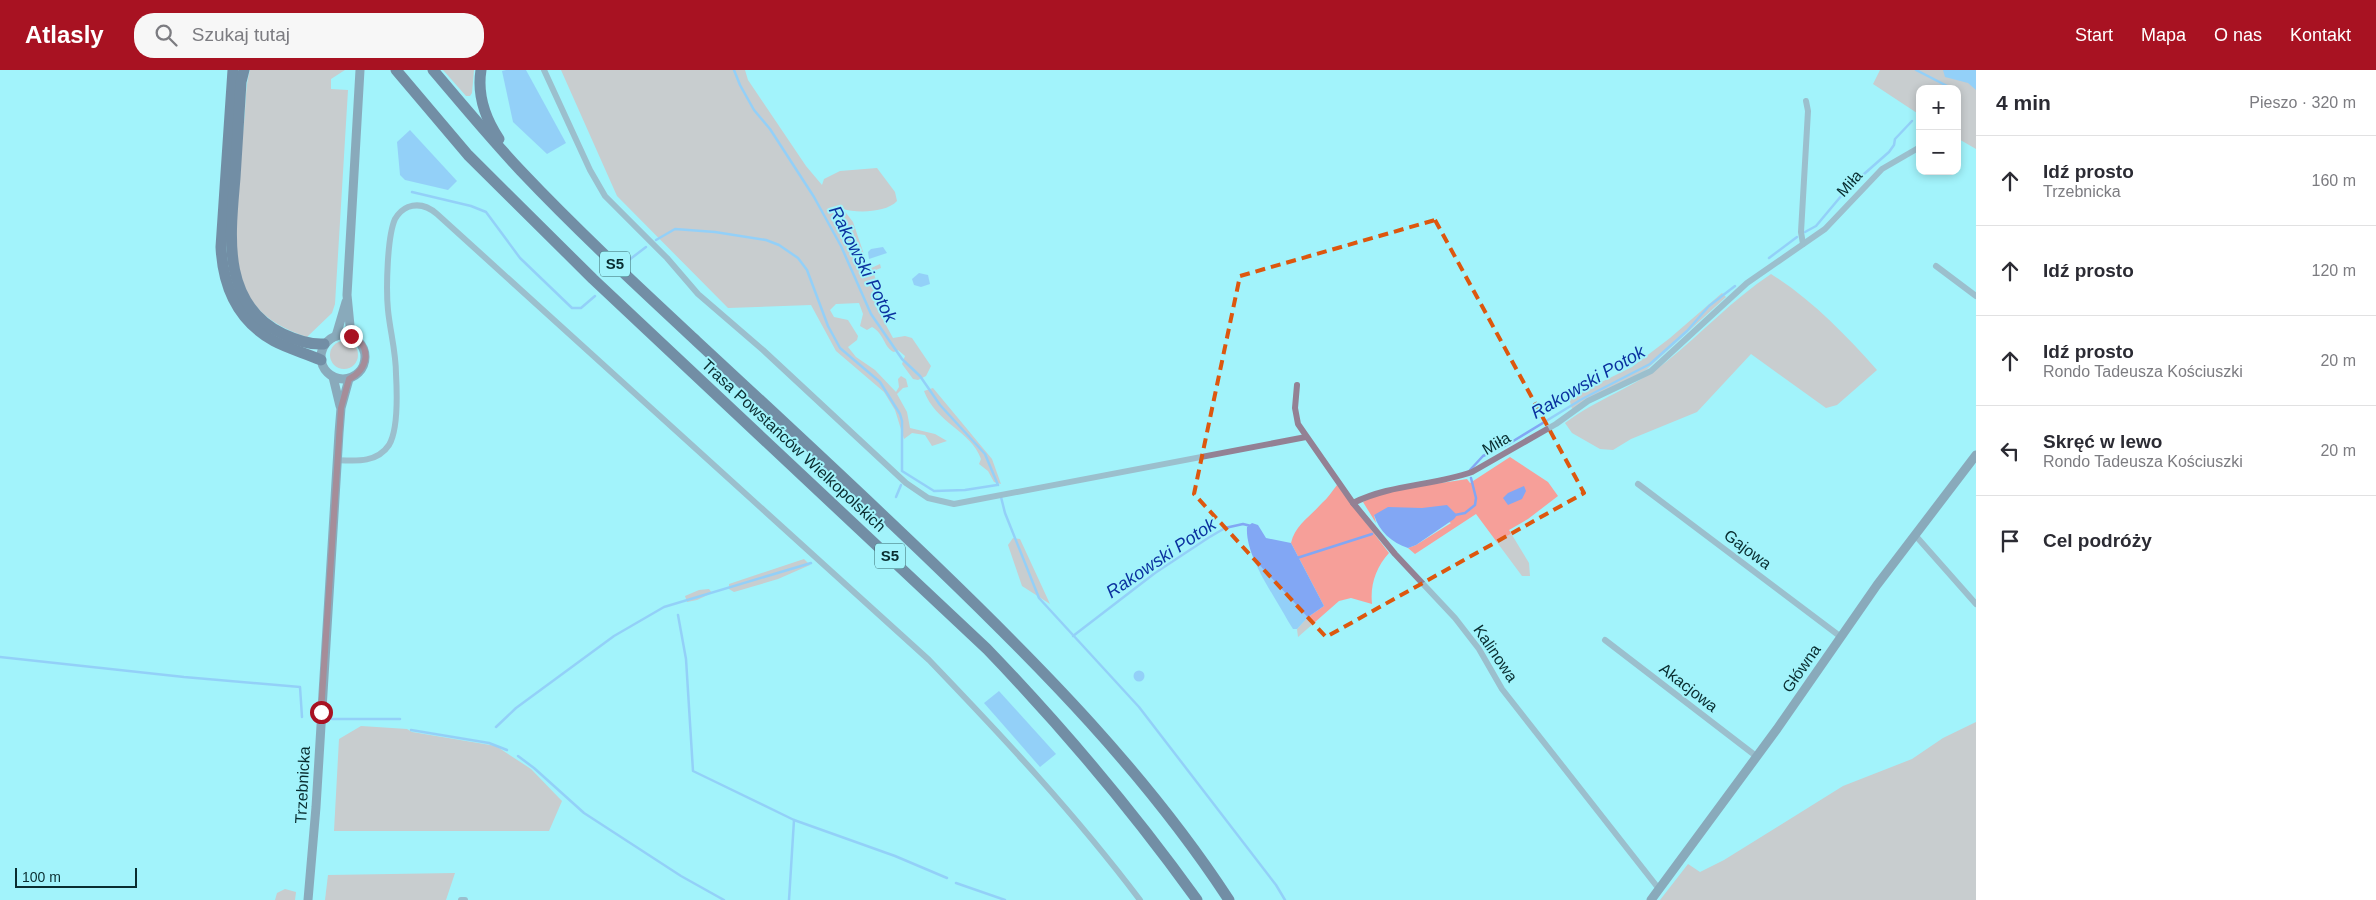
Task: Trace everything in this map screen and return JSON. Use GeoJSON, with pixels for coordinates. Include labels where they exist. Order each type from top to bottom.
{"type":"FeatureCollection","features":[{"type":"Feature","properties":{"kind":"highway"},"geometry":{"type":"LineString","coordinates":[[233,70],[222,247],[222,266],[228,289],[237,307],[254,327],[275,341],[320,360]]}},
{"type":"Feature","properties":{"kind":"highway"},"geometry":{"type":"LineString","coordinates":[[244,70],[241,82],[232,208],[231,246],[234,270],[242,294],[255,314],[272,328],[310,344],[324,344]]}},
{"type":"Feature","properties":{"kind":"highway","name":"Trasa Powstańców Wielkopolskich"},"geometry":{"type":"LineString","coordinates":[[396,70],[468,155],[593,279],[987,649],[1050,714],[1105,778],[1197,900]]}},
{"type":"Feature","properties":{"kind":"highway","name":"Trasa Powstańców Wielkopolskich"},"geometry":{"type":"LineString","coordinates":[[433,70],[521,171],[612,261],[876,508],[1024,651],[1126,762],[1178,828],[1229,900]]}},
{"type":"Feature","properties":{"kind":"highway"},"geometry":{"type":"LineString","coordinates":[[481,70],[480,87],[485,114],[521,171]]}},
{"type":"Feature","properties":{"kind":"main road"},"geometry":{"type":"LineString","coordinates":[[351,336],[347,295],[360,70]]}},
{"type":"Feature","properties":{"kind":"main road"},"geometry":{"type":"LineString","coordinates":[[336,336],[347,295]]}},
{"type":"Feature","properties":{"kind":"main road"},"geometry":{"type":"LineString","coordinates":[[341,408],[349,379],[362,370],[366,357],[362,344],[351,336],[336,336],[324,344],[320,360],[327,372],[334,377],[349,379]]}},
{"type":"Feature","properties":{"kind":"main road"},"geometry":{"type":"LineString","coordinates":[[334,377],[341,408]]}},
{"type":"Feature","properties":{"kind":"main road","name":"Trzebnicka"},"geometry":{"type":"LineString","coordinates":[[308,900],[341,408]]}},
{"type":"Feature","properties":{"kind":"main road","name":"Główna"},"geometry":{"type":"LineString","coordinates":[[1651,900],[1915,534],[1976,454]]}},
{"type":"Feature","properties":{"kind":"street"},"geometry":{"type":"LineString","coordinates":[[544,70],[590,170],[605,196],[667,258],[714,310],[763,350],[906,483],[928,498],[954,504],[1306,437]]}},
{"type":"Feature","properties":{"kind":"street"},"geometry":{"type":"LineString","coordinates":[[1803,244],[1801,232],[1808,111],[1806,101]]}},
{"type":"Feature","properties":{"kind":"street","name":"Miła"},"geometry":{"type":"LineString","coordinates":[[1353,503],[1371,494],[1397,487],[1451,478],[1472,472],[1556,424],[1588,402],[1651,371],[1747,283],[1803,244],[1839,215],[1882,168],[1916,149]]}},
{"type":"Feature","properties":{"kind":"street"},"geometry":{"type":"LineString","coordinates":[[337,460],[360,461],[375,457],[386,448],[392,438],[396,374],[388,304],[391,235],[395,219],[402,210],[412,206],[424,206],[436,214],[929,660],[998,731],[1088,832],[1140,900]]}},
{"type":"Feature","properties":{"kind":"street"},"geometry":{"type":"LineString","coordinates":[[1936,266],[1976,296]]}},
{"type":"Feature","properties":{"kind":"street","name":"Kalinowa"},"geometry":{"type":"LineString","coordinates":[[1297,385],[1295,418],[1306,437],[1353,503],[1395,554],[1455,618],[1479,649],[1502,689],[1658,889]]}},
{"type":"Feature","properties":{"kind":"street","name":"Gajowa"},"geometry":{"type":"LineString","coordinates":[[1638,484],[1841,637]]}},
{"type":"Feature","properties":{"kind":"street"},"geometry":{"type":"LineString","coordinates":[[1915,534],[1976,604]]}},
{"type":"Feature","properties":{"kind":"street","name":"Akacjowa"},"geometry":{"type":"LineString","coordinates":[[1605,640],[1756,756]]}},
{"type":"Feature","properties":{"kind":"highlighted area"},"geometry":{"type":"Polygon","coordinates":[[[1435,220],[1584,493],[1326,637],[1194,494],[1240,276],[1435,220]]]}},
{"type":"Feature","properties":{"kind":"shaded area"},"geometry":{"type":"Polygon","coordinates":[[[250,70],[345,70],[331,79],[331,89],[348,90],[335,304],[332,313],[307,337],[288,330],[264,314],[251,299],[240,272],[235,230],[237,185],[245,117],[246,90],[250,70]]]}},
{"type":"Feature","properties":{"kind":"shaded area"},"geometry":{"type":"Polygon","coordinates":[[[443,70],[474,70],[472,93],[470,96],[466,96],[443,70]]]}},
{"type":"Feature","properties":{"kind":"shaded area"},"geometry":{"type":"Polygon","coordinates":[[[561,70],[745,70],[748,80],[806,166],[822,185],[824,179],[840,171],[877,168],[895,192],[897,201],[879,210],[855,211],[843,209],[853,222],[869,269],[880,264],[881,268],[873,271],[876,280],[874,283],[880,302],[874,303],[893,338],[905,336],[912,338],[931,366],[926,376],[918,380],[913,379],[902,364],[905,356],[898,350],[894,352],[891,350],[879,333],[872,327],[867,330],[860,326],[863,314],[859,303],[836,304],[830,310],[834,317],[848,320],[858,336],[857,340],[848,347],[856,357],[875,370],[896,392],[899,387],[898,379],[901,376],[906,379],[908,387],[903,388],[897,394],[907,412],[910,428],[935,434],[947,441],[932,446],[925,435],[912,433],[904,439],[895,410],[884,392],[836,351],[811,305],[728,308],[617,196],[561,70]]]}},
{"type":"Feature","properties":{"kind":"shaded area"},"geometry":{"type":"Polygon","coordinates":[[[1880,70],[1976,70],[1976,149],[1961,140],[1961,85],[1916,85],[1916,112],[1873,84],[1880,70]]]}},
{"type":"Feature","properties":{"kind":"shaded area"},"geometry":{"type":"Polygon","coordinates":[[[1771,274],[1800,294],[1827,318],[1877,370],[1837,405],[1826,408],[1751,354],[1697,412],[1631,439],[1613,450],[1600,449],[1572,433],[1565,423],[1654,371],[1743,295],[1771,274]]]}},
{"type":"Feature","properties":{"kind":"shaded area"},"geometry":{"type":"Polygon","coordinates":[[[1722,293],[1726,297],[1646,370],[1572,409],[1569,398],[1632,367],[1670,338],[1722,293]]]}},
{"type":"Feature","properties":{"kind":"shaded area"},"geometry":{"type":"Polygon","coordinates":[[[344,341],[354,345],[358,355],[354,365],[344,369],[334,365],[330,355],[334,345],[344,341]]]}},
{"type":"Feature","properties":{"kind":"shaded area"},"geometry":{"type":"Polygon","coordinates":[[[933,388],[992,459],[1001,484],[994,482],[988,471],[979,464],[981,459],[970,441],[929,402],[924,391],[933,388]]]}},
{"type":"Feature","properties":{"kind":"shaded area"},"geometry":{"type":"Polygon","coordinates":[[[1510,457],[1548,482],[1558,496],[1528,519],[1509,530],[1529,563],[1530,576],[1522,576],[1476,514],[1415,554],[1408,548],[1451,523],[1422,508],[1374,515],[1376,523],[1363,502],[1399,489],[1467,479],[1470,483],[1510,457]]]}},
{"type":"Feature","properties":{"kind":"shaded area"},"geometry":{"type":"Polygon","coordinates":[[[1337,485],[1389,553],[1375,577],[1372,590],[1372,604],[1351,598],[1339,601],[1298,637],[1297,629],[1308,617],[1324,606],[1291,543],[1299,526],[1337,485]]]}},
{"type":"Feature","properties":{"kind":"shaded area"},"geometry":{"type":"Polygon","coordinates":[[[1013,538],[1020,539],[1050,604],[1022,586],[1008,545],[1013,538]]]}},
{"type":"Feature","properties":{"kind":"shaded area"},"geometry":{"type":"Polygon","coordinates":[[[804,559],[810,565],[778,579],[734,592],[729,589],[729,584],[804,559]]]}},
{"type":"Feature","properties":{"kind":"shaded area"},"geometry":{"type":"Polygon","coordinates":[[[709,589],[712,593],[697,600],[687,602],[685,596],[699,590],[709,589]]]}},
{"type":"Feature","properties":{"kind":"shaded area"},"geometry":{"type":"Polygon","coordinates":[[[1976,722],[1976,900],[1660,900],[1688,864],[1700,872],[1724,860],[1843,786],[1912,759],[1943,738],[1976,722]]]}},
{"type":"Feature","properties":{"kind":"shaded area"},"geometry":{"type":"Polygon","coordinates":[[[361,726],[407,729],[412,732],[496,746],[531,769],[562,801],[549,831],[334,831],[339,739],[361,726]]]}},
{"type":"Feature","properties":{"kind":"shaded area"},"geometry":{"type":"Polygon","coordinates":[[[455,873],[446,900],[325,900],[328,875],[455,873]]]}},
{"type":"Feature","properties":{"kind":"shaded area"},"geometry":{"type":"Polygon","coordinates":[[[285,889],[296,892],[295,900],[275,900],[277,893],[285,889]]]}},
{"type":"Feature","properties":{"kind":"water"},"geometry":{"type":"Polygon","coordinates":[[[526,70],[566,143],[547,154],[513,122],[502,71],[526,70]]]}},
{"type":"Feature","properties":{"kind":"water"},"geometry":{"type":"Polygon","coordinates":[[[1943,70],[1976,70],[1976,90],[1968,83],[1945,77],[1943,70]]]}},
{"type":"Feature","properties":{"kind":"water"},"geometry":{"type":"Polygon","coordinates":[[[410,130],[457,181],[448,190],[405,180],[400,175],[397,142],[410,130]]]}},
{"type":"Feature","properties":{"kind":"water"},"geometry":{"type":"Polygon","coordinates":[[[883,247],[887,253],[869,259],[868,252],[871,249],[883,247]]]}},
{"type":"Feature","properties":{"kind":"water"},"geometry":{"type":"Polygon","coordinates":[[[919,273],[928,275],[930,284],[921,287],[914,285],[912,279],[919,273]]]}},
{"type":"Feature","properties":{"kind":"water"},"geometry":{"type":"Polygon","coordinates":[[[1524,486],[1526,491],[1522,499],[1508,505],[1503,498],[1508,493],[1524,486]]]}},
{"type":"Feature","properties":{"kind":"water"},"geometry":{"type":"Polygon","coordinates":[[[1447,505],[1457,515],[1454,519],[1416,545],[1408,548],[1387,536],[1379,526],[1374,515],[1388,507],[1422,508],[1447,505]]]}},
{"type":"Feature","properties":{"kind":"water"},"geometry":{"type":"Polygon","coordinates":[[[1252,523],[1258,525],[1266,538],[1291,543],[1324,606],[1308,617],[1297,629],[1293,629],[1255,563],[1247,527],[1252,523]]]}},
{"type":"Feature","properties":{"kind":"water"},"geometry":{"type":"Polygon","coordinates":[[[1137,671],[1141,671],[1144,676],[1143,680],[1137,681],[1134,678],[1134,674],[1137,671]]]}},
{"type":"Feature","properties":{"kind":"water"},"geometry":{"type":"Polygon","coordinates":[[[999,691],[1056,754],[1040,767],[984,703],[999,691]]]}},
{"type":"Feature","properties":{"kind":"waterway","name":"Rakowski Potok"},"geometry":{"type":"LineString","coordinates":[[734,70],[754,110],[770,129],[814,197],[841,246],[871,314],[902,359],[920,376],[940,405],[985,454],[998,485]]}},
{"type":"Feature","properties":{"kind":"waterway","name":"Rakowski Potok"},"geometry":{"type":"LineString","coordinates":[[1916,70],[1945,85]]}},
{"type":"Feature","properties":{"kind":"waterway","name":"Rakowski Potok"},"geometry":{"type":"LineString","coordinates":[[1805,232],[1816,226],[1847,189],[1889,152],[1894,145],[1895,139],[1912,121]]}},
{"type":"Feature","properties":{"kind":"waterway"},"geometry":{"type":"LineString","coordinates":[[412,192],[471,206],[486,212],[520,258],[572,308],[581,308],[595,296]]}},
{"type":"Feature","properties":{"kind":"waterway"},"geometry":{"type":"LineString","coordinates":[[656,240],[675,229],[715,232],[766,240],[779,245],[798,258],[807,270],[828,326],[840,348],[880,382],[900,414],[902,421],[902,471],[934,491],[965,490],[997,485]]}},
{"type":"Feature","properties":{"kind":"waterway","name":"Rakowski Potok"},"geometry":{"type":"LineString","coordinates":[[1769,258],[1797,237]]}},
{"type":"Feature","properties":{"kind":"waterway"},"geometry":{"type":"LineString","coordinates":[[629,260],[646,247]]}},
{"type":"Feature","properties":{"kind":"waterway","name":"Rakowski Potok"},"geometry":{"type":"LineString","coordinates":[[1470,470],[1483,456],[1510,443],[1582,399],[1650,364],[1687,331],[1709,306],[1735,286]]}},
{"type":"Feature","properties":{"kind":"waterway","name":"Rakowski Potok"},"geometry":{"type":"LineString","coordinates":[[1455,515],[1465,513],[1475,505],[1476,498],[1471,478]]}},
{"type":"Feature","properties":{"kind":"waterway"},"geometry":{"type":"LineString","coordinates":[[896,497],[901,485]]}},
{"type":"Feature","properties":{"kind":"waterway","name":"Rakowski Potok"},"geometry":{"type":"LineString","coordinates":[[1001,497],[1005,513],[1039,598],[1139,707],[1276,885],[1285,900]]}},
{"type":"Feature","properties":{"kind":"waterway","name":"Rakowski Potok"},"geometry":{"type":"LineString","coordinates":[[1073,636],[1155,573],[1208,538],[1225,528],[1243,524],[1251,526]]}},
{"type":"Feature","properties":{"kind":"waterway","name":"Rakowski Potok"},"geometry":{"type":"LineString","coordinates":[[1297,558],[1372,534]]}},
{"type":"Feature","properties":{"kind":"waterway"},"geometry":{"type":"LineString","coordinates":[[496,727],[516,708],[614,636],[664,607],[811,563]]}},
{"type":"Feature","properties":{"kind":"waterway"},"geometry":{"type":"LineString","coordinates":[[678,615],[686,659],[693,771],[794,820],[895,856],[947,878]]}},
{"type":"Feature","properties":{"kind":"waterway"},"geometry":{"type":"LineString","coordinates":[[0,657],[184,677],[300,687],[302,717]]}},
{"type":"Feature","properties":{"kind":"waterway"},"geometry":{"type":"LineString","coordinates":[[332,719],[400,719]]}},
{"type":"Feature","properties":{"kind":"waterway"},"geometry":{"type":"LineString","coordinates":[[411,730],[489,743],[507,750]]}},
{"type":"Feature","properties":{"kind":"waterway"},"geometry":{"type":"LineString","coordinates":[[518,756],[584,813],[681,876],[724,900]]}},
{"type":"Feature","properties":{"kind":"waterway"},"geometry":{"type":"LineString","coordinates":[[789,900],[794,820]]}},
{"type":"Feature","properties":{"kind":"waterway"},"geometry":{"type":"LineString","coordinates":[[956,883],[1005,900]]}},
{"type":"Feature","properties":{"kind":"route"},"geometry":{"type":"LineString","coordinates":[[321,712],[341,408],[349,379],[356,376],[362,370],[366,357],[362,344],[351,336]]}}]}
